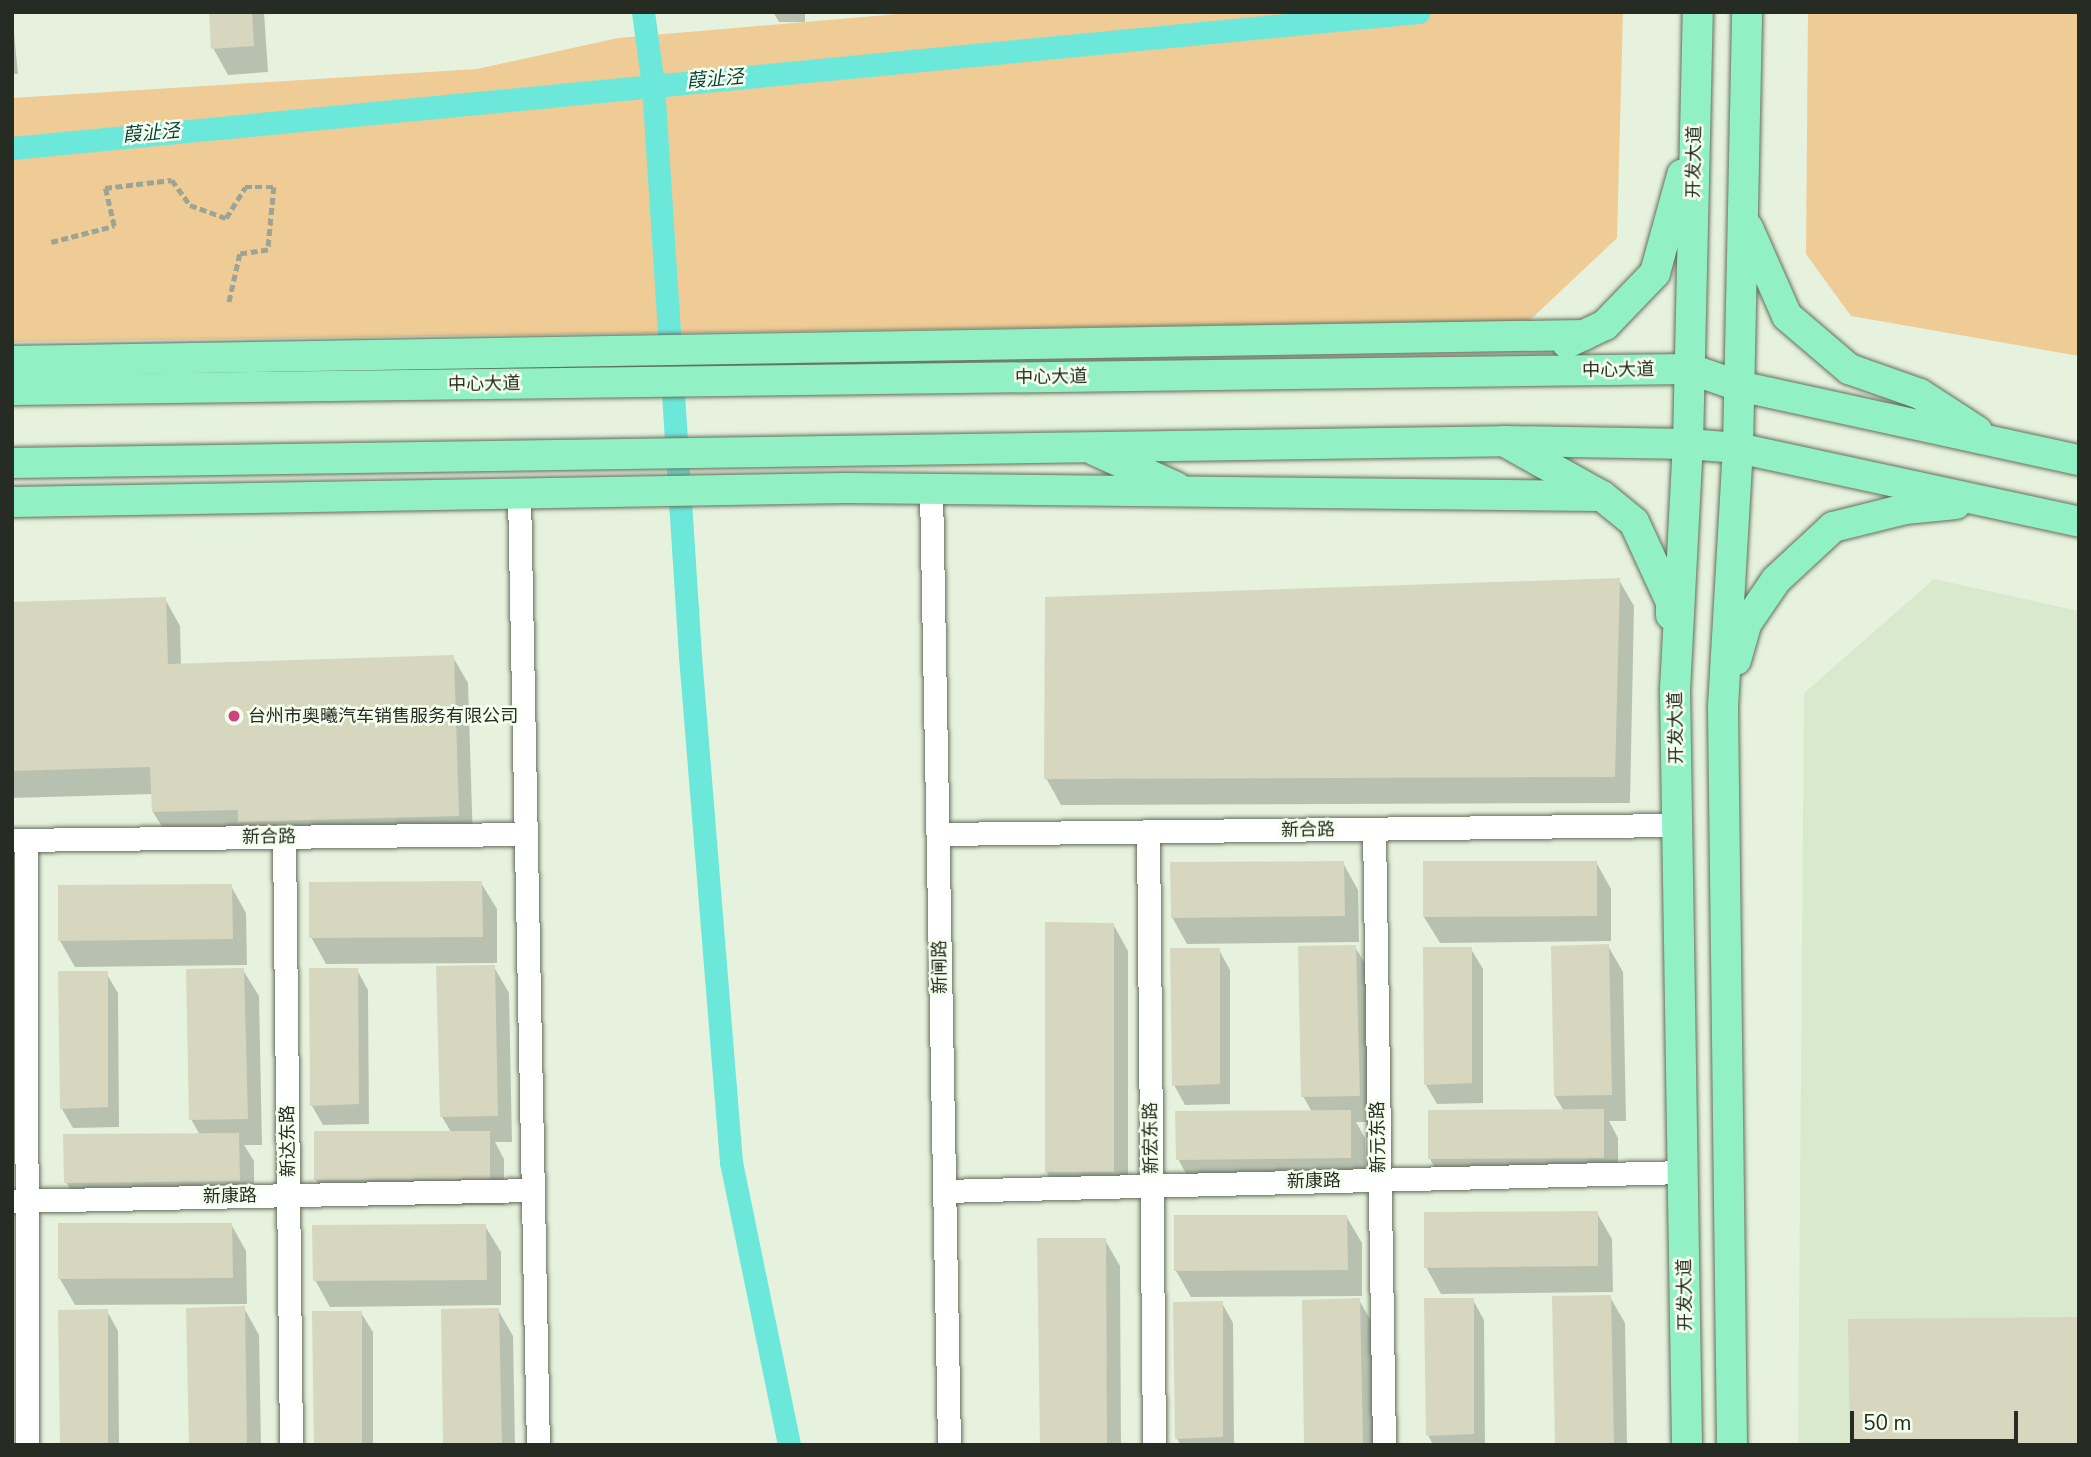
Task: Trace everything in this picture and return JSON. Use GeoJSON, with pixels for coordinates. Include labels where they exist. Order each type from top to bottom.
{"type":"FeatureCollection","features":[{"type":"Feature","properties":{"kind":"main road","name":"开发大道"},"geometry":{"type":"LineString","coordinates":[[1687,1445],[1675,690],[1688,444],[1698,12]]}},
{"type":"Feature","properties":{"kind":"main road"},"geometry":{"type":"LineString","coordinates":[[1732,1445],[1723,707],[1738,448],[1747,12]]}},
{"type":"Feature","properties":{"kind":"main road"},"geometry":{"type":"LineString","coordinates":[[1491,372],[1605,326],[1655,273],[1695,116]]}},
{"type":"Feature","properties":{"kind":"main road"},"geometry":{"type":"LineString","coordinates":[[1743,213],[1787,316],[1849,369],[1920,394],[1995,442]]}},
{"type":"Feature","properties":{"kind":"main road"},"geometry":{"type":"LineString","coordinates":[[12,361],[737,352],[1585,335]]}},
{"type":"Feature","properties":{"kind":"main road"},"geometry":{"type":"LineString","coordinates":[[1125,376],[1196,344]]}},
{"type":"Feature","properties":{"kind":"main road"},"geometry":{"type":"LineString","coordinates":[[373,356],[423,385]]}},
{"type":"Feature","properties":{"kind":"main road","name":"中心大道"},"geometry":{"type":"LineString","coordinates":[[12,390],[1690,369],[1740,386],[2079,460]]}},
{"type":"Feature","properties":{"kind":"main road"},"geometry":{"type":"LineString","coordinates":[[1504,441],[1602,496],[1634,522],[1671,602],[1675,690]]}},
{"type":"Feature","properties":{"kind":"main road"},"geometry":{"type":"LineString","coordinates":[[12,463],[1504,441],[1688,444],[1738,448],[2079,522]]}},
{"type":"Feature","properties":{"kind":"main road"},"geometry":{"type":"LineString","coordinates":[[1087,447],[1186,492]]}},
{"type":"Feature","properties":{"kind":"main road"},"geometry":{"type":"LineString","coordinates":[[370,495],[454,458]]}},
{"type":"Feature","properties":{"kind":"main road"},"geometry":{"type":"LineString","coordinates":[[12,502],[931,489],[1602,496]]}},
{"type":"Feature","properties":{"kind":"main road"},"geometry":{"type":"LineString","coordinates":[[1723,707],[1746,624],[1776,580],[1833,527],[1905,509],[1983,501]]}},
{"type":"Feature","properties":{"kind":"street","name":"新闸路"},"geometry":{"type":"LineString","coordinates":[[931,489],[949,1445]]}},
{"type":"Feature","properties":{"kind":"street"},"geometry":{"type":"LineString","coordinates":[[519,494],[538,1445]]}},
{"type":"Feature","properties":{"kind":"street","name":"新合路"},"geometry":{"type":"LineString","coordinates":[[938,834],[1679,825]]}},
{"type":"Feature","properties":{"kind":"street","name":"新元东路"},"geometry":{"type":"LineString","coordinates":[[1374,829],[1384,1445]]}},
{"type":"Feature","properties":{"kind":"street","name":"新宏东路"},"geometry":{"type":"LineString","coordinates":[[1148,831],[1154,1445]]}},
{"type":"Feature","properties":{"kind":"street","name":"新合路"},"geometry":{"type":"LineString","coordinates":[[19,840],[526,834]]}},
{"type":"Feature","properties":{"kind":"street","name":"新达东路"},"geometry":{"type":"LineString","coordinates":[[284,837],[291,1445]]}},
{"type":"Feature","properties":{"kind":"street"},"geometry":{"type":"LineString","coordinates":[[19,840],[20,1200],[27,1445]]}},
{"type":"Feature","properties":{"kind":"street","name":"新康路"},"geometry":{"type":"LineString","coordinates":[[944,1191],[1683,1172]]}},
{"type":"Feature","properties":{"kind":"street","name":"新康路"},"geometry":{"type":"LineString","coordinates":[[20,1200],[533,1190]]}},
{"type":"Feature","properties":{"kind":"path"},"geometry":{"type":"LineString","coordinates":[[51,242],[114,226],[105,188],[172,180],[190,205],[226,218],[245,187],[274,187],[268,250],[240,254],[229,303]]}},
{"type":"Feature","properties":{"kind":"shaded area"},"geometry":{"type":"Polygon","coordinates":[[[921,12],[1623,12],[1617,238],[1529,321],[12,342],[12,98],[477,69],[618,38],[921,12]]]}},
{"type":"Feature","properties":{"kind":"shaded area"},"geometry":{"type":"Polygon","coordinates":[[[1808,12],[2079,12],[2079,356],[1851,316],[1806,254],[1808,12]]]}},
{"type":"Feature","properties":{"kind":"shaded area"},"geometry":{"type":"Polygon","coordinates":[[[1934,579],[2079,611],[2079,1445],[1798,1445],[1804,693],[1934,579]]]}},
{"type":"Feature","properties":{"kind":"building"},"geometry":{"type":"Polygon","coordinates":[[[209,12],[252,12],[254,46],[211,49],[209,12]]]}},
{"type":"Feature","properties":{"kind":"building"},"geometry":{"type":"Polygon","coordinates":[[[1620,578],[1615,777],[1044,779],[1045,597],[1620,578]]]}},
{"type":"Feature","properties":{"kind":"building","name":"台州市奥曦汽车销售服务有限公司"},"geometry":{"type":"Polygon","coordinates":[[[166,597],[168,664],[454,655],[459,816],[238,822],[238,810],[152,812],[150,767],[12,771],[12,602],[166,597]]]}},
{"type":"Feature","properties":{"kind":"building"},"geometry":{"type":"Polygon","coordinates":[[[1344,861],[1345,916],[1171,918],[1170,862],[1344,861]]]}},
{"type":"Feature","properties":{"kind":"building"},"geometry":{"type":"Polygon","coordinates":[[[1423,861],[1597,861],[1597,916],[1423,917],[1423,861]]]}},
{"type":"Feature","properties":{"kind":"building"},"geometry":{"type":"Polygon","coordinates":[[[482,881],[483,937],[309,938],[309,882],[482,881]]]}},
{"type":"Feature","properties":{"kind":"building"},"geometry":{"type":"Polygon","coordinates":[[[232,884],[233,939],[58,941],[58,885],[232,884]]]}},
{"type":"Feature","properties":{"kind":"building"},"geometry":{"type":"Polygon","coordinates":[[[1045,922],[1114,923],[1114,1172],[1045,1172],[1045,922]]]}},
{"type":"Feature","properties":{"kind":"building"},"geometry":{"type":"Polygon","coordinates":[[[1609,944],[1612,1095],[1554,1096],[1551,946],[1609,944]]]}},
{"type":"Feature","properties":{"kind":"building"},"geometry":{"type":"Polygon","coordinates":[[[1356,945],[1360,1096],[1301,1097],[1298,946],[1356,945]]]}},
{"type":"Feature","properties":{"kind":"building"},"geometry":{"type":"Polygon","coordinates":[[[1423,947],[1472,947],[1472,1083],[1424,1085],[1423,947]]]}},
{"type":"Feature","properties":{"kind":"building"},"geometry":{"type":"Polygon","coordinates":[[[1170,948],[1220,948],[1220,1084],[1172,1086],[1170,948]]]}},
{"type":"Feature","properties":{"kind":"building"},"geometry":{"type":"Polygon","coordinates":[[[495,965],[498,1116],[440,1117],[436,966],[495,965]]]}},
{"type":"Feature","properties":{"kind":"building"},"geometry":{"type":"Polygon","coordinates":[[[244,968],[248,1119],[189,1120],[186,969],[244,968]]]}},
{"type":"Feature","properties":{"kind":"building"},"geometry":{"type":"Polygon","coordinates":[[[309,968],[358,968],[359,1104],[310,1106],[309,968]]]}},
{"type":"Feature","properties":{"kind":"building"},"geometry":{"type":"Polygon","coordinates":[[[58,971],[108,971],[108,1107],[60,1109],[58,971]]]}},
{"type":"Feature","properties":{"kind":"building"},"geometry":{"type":"Polygon","coordinates":[[[1604,1109],[1604,1158],[1428,1159],[1428,1110],[1604,1109]]]}},
{"type":"Feature","properties":{"kind":"building"},"geometry":{"type":"Polygon","coordinates":[[[1351,1110],[1351,1158],[1176,1160],[1175,1111],[1351,1110]]]}},
{"type":"Feature","properties":{"kind":"building"},"geometry":{"type":"Polygon","coordinates":[[[314,1131],[490,1131],[490,1179],[314,1180],[314,1131]]]}},
{"type":"Feature","properties":{"kind":"building"},"geometry":{"type":"Polygon","coordinates":[[[239,1133],[240,1181],[64,1183],[63,1134],[239,1133]]]}},
{"type":"Feature","properties":{"kind":"building"},"geometry":{"type":"Polygon","coordinates":[[[1598,1211],[1598,1266],[1424,1268],[1424,1212],[1598,1211]]]}},
{"type":"Feature","properties":{"kind":"building"},"geometry":{"type":"Polygon","coordinates":[[[1174,1215],[1347,1215],[1348,1270],[1174,1271],[1174,1215]]]}},
{"type":"Feature","properties":{"kind":"building"},"geometry":{"type":"Polygon","coordinates":[[[58,1223],[232,1223],[233,1278],[58,1279],[58,1223]]]}},
{"type":"Feature","properties":{"kind":"building"},"geometry":{"type":"Polygon","coordinates":[[[486,1224],[487,1280],[313,1281],[312,1225],[486,1224]]]}},
{"type":"Feature","properties":{"kind":"building"},"geometry":{"type":"Polygon","coordinates":[[[1037,1238],[1106,1238],[1107,1445],[1040,1445],[1037,1238]]]}},
{"type":"Feature","properties":{"kind":"building"},"geometry":{"type":"Polygon","coordinates":[[[1611,1295],[1614,1445],[1555,1445],[1552,1296],[1611,1295]]]}},
{"type":"Feature","properties":{"kind":"building"},"geometry":{"type":"Polygon","coordinates":[[[1360,1298],[1363,1445],[1304,1445],[1302,1300],[1360,1298]]]}},
{"type":"Feature","properties":{"kind":"building"},"geometry":{"type":"Polygon","coordinates":[[[1424,1298],[1474,1298],[1474,1434],[1426,1436],[1424,1298]]]}},
{"type":"Feature","properties":{"kind":"building"},"geometry":{"type":"Polygon","coordinates":[[[1223,1301],[1223,1437],[1175,1439],[1173,1302],[1223,1301]]]}},
{"type":"Feature","properties":{"kind":"building"},"geometry":{"type":"Polygon","coordinates":[[[245,1306],[247,1445],[189,1445],[186,1308],[245,1306]]]}},
{"type":"Feature","properties":{"kind":"building"},"geometry":{"type":"Polygon","coordinates":[[[499,1308],[502,1445],[443,1445],[441,1309],[499,1308]]]}},
{"type":"Feature","properties":{"kind":"building"},"geometry":{"type":"Polygon","coordinates":[[[108,1309],[108,1445],[60,1445],[58,1310],[108,1309]]]}},
{"type":"Feature","properties":{"kind":"building"},"geometry":{"type":"Polygon","coordinates":[[[312,1311],[362,1311],[362,1445],[314,1445],[312,1311]]]}},
{"type":"Feature","properties":{"kind":"building"},"geometry":{"type":"Polygon","coordinates":[[[2079,1317],[2079,1445],[1850,1445],[1848,1319],[2079,1317]]]}},
{"type":"Feature","properties":{"kind":"waterway"},"geometry":{"type":"LineString","coordinates":[[643,12],[653,85],[690,656],[731,1162],[789,1445]]}},
{"type":"Feature","properties":{"kind":"waterway","name":"葭沚泾"},"geometry":{"type":"LineString","coordinates":[[12,148],[1418,12]]}},
{"type":"Feature","properties":{"kind":"place","name":"台州市奥曦汽车销售服务有限公司"},"geometry":{"type":"Point","coordinates":[234,716]}}]}
